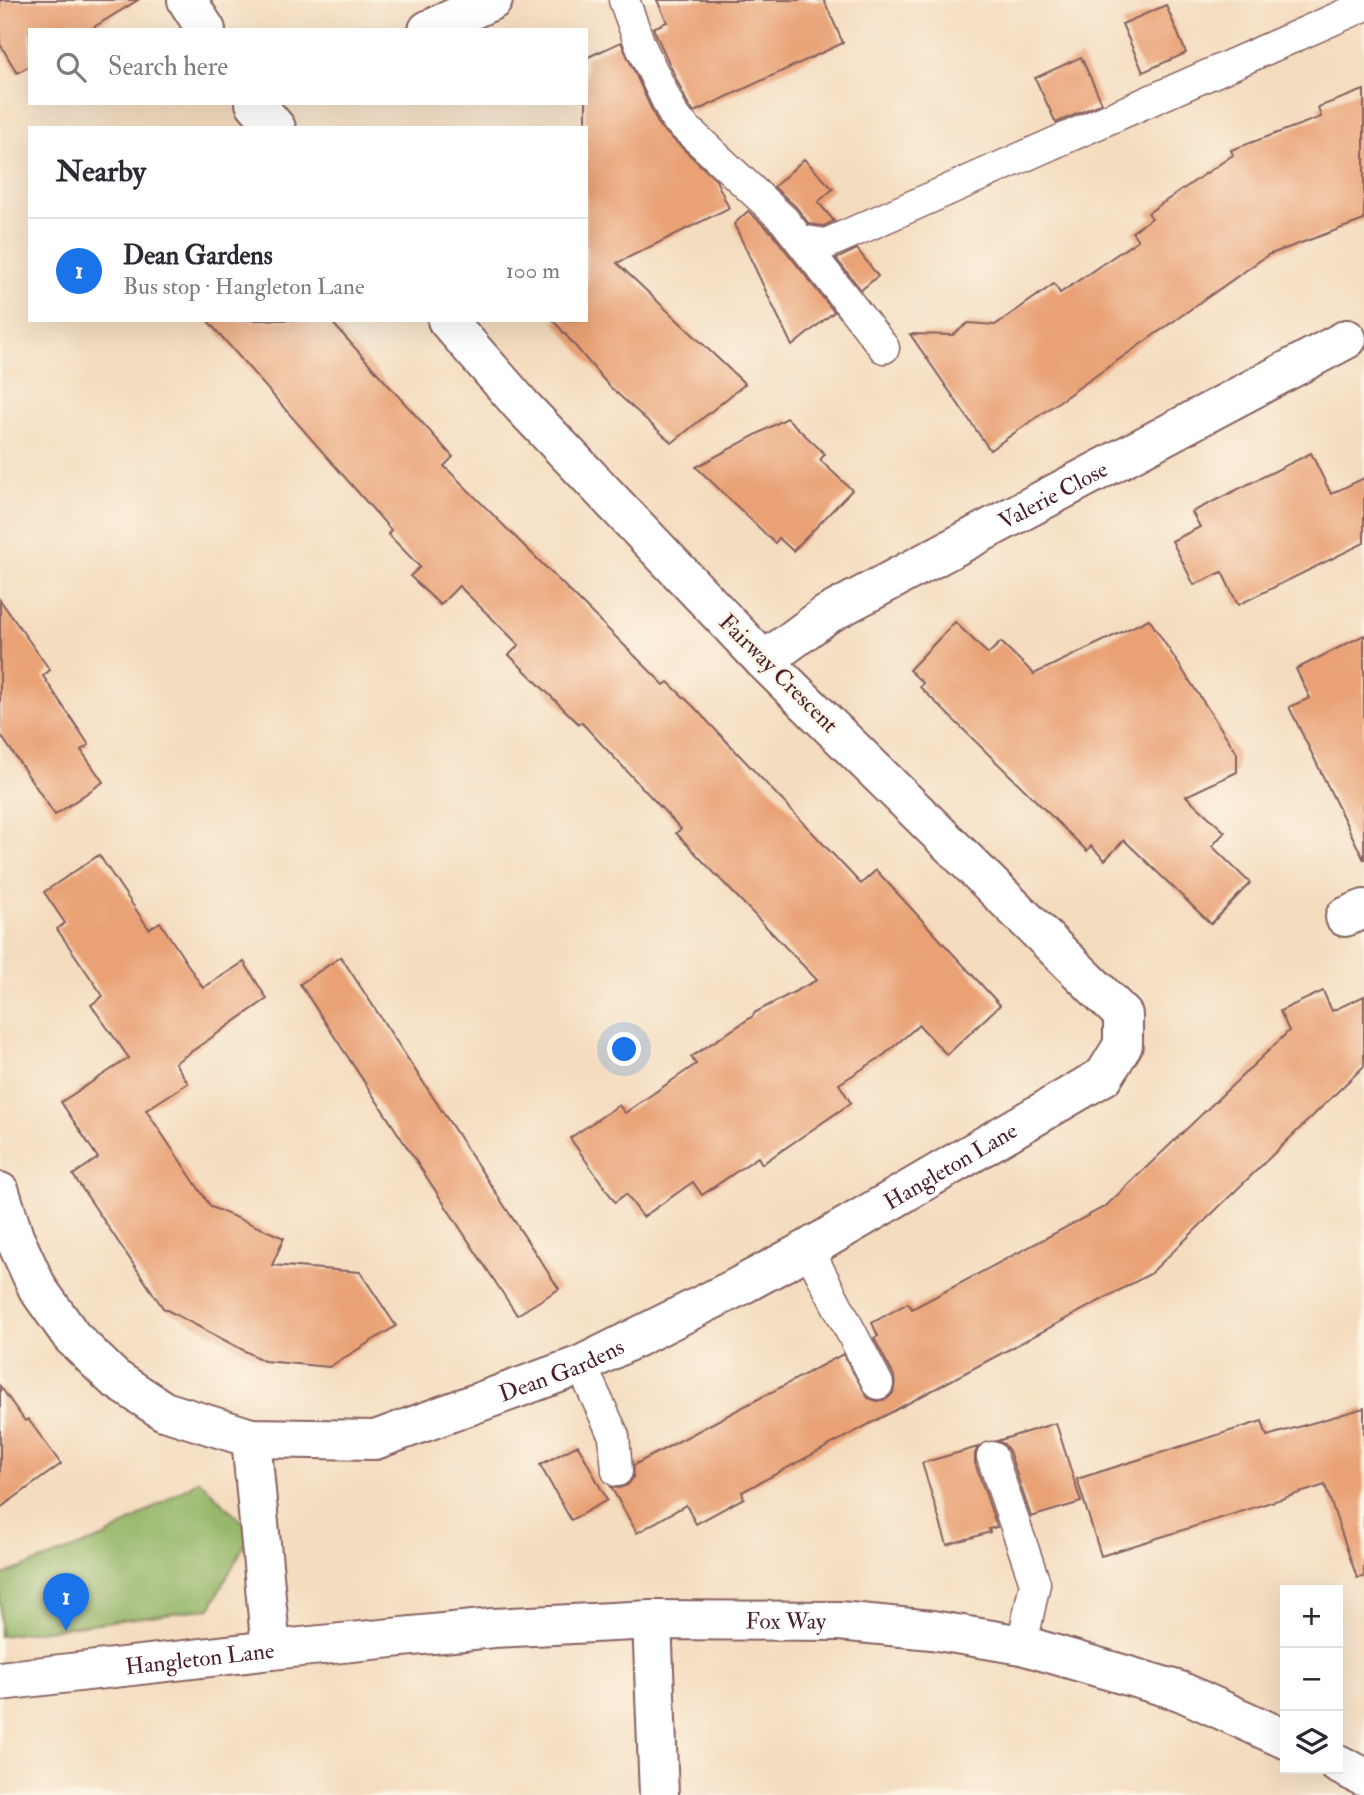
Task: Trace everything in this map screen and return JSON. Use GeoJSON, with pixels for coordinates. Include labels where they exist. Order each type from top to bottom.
{"type":"FeatureCollection","features":[{"type":"Feature","properties":{"kind":"street"},"geometry":{"type":"LineString","coordinates":[[187,0],[205,28]]}},
{"type":"Feature","properties":{"kind":"street"},"geometry":{"type":"LineString","coordinates":[[432,28],[493,0]]}},
{"type":"Feature","properties":{"kind":"street","name":"Fairway Crescent"},"geometry":{"type":"LineString","coordinates":[[449,322],[523,406],[764,661],[1124,1015]]}},
{"type":"Feature","properties":{"kind":"street","name":"Valerie Close"},"geometry":{"type":"LineString","coordinates":[[764,661],[826,615],[1347,339]]}},
{"type":"Feature","properties":{"kind":"street","name":"Hangleton Lane"},"geometry":{"type":"LineString","coordinates":[[736,1288],[808,1249],[1104,1076],[1123,1045],[1124,1015]]}},
{"type":"Feature","properties":{"kind":"street","name":"Dean Gardens"},"geometry":{"type":"LineString","coordinates":[[0,1192],[14,1237],[38,1289],[72,1337],[114,1378],[164,1411],[251,1438],[375,1440],[581,1365],[736,1288]]}},
{"type":"Feature","properties":{"kind":"street","name":"Hangleton Lane"},"geometry":{"type":"LineString","coordinates":[[0,1681],[271,1650],[251,1438]]}},
{"type":"Feature","properties":{"kind":"street"},"geometry":{"type":"LineString","coordinates":[[652,1620],[659,1795]]}},
{"type":"Feature","properties":{"kind":"street","name":"Fox Way"},"geometry":{"type":"LineString","coordinates":[[271,1650],[493,1628],[652,1620],[839,1621],[932,1630],[1022,1645],[1180,1691],[1280,1738]]}},
{"type":"Feature","properties":{"kind":"street"},"geometry":{"type":"LineString","coordinates":[[1343,1766],[1364,1777]]}},
{"type":"Feature","properties":{"kind":"lane"},"geometry":{"type":"LineString","coordinates":[[624,0],[641,47],[676,118],[784,219],[884,348]]}},
{"type":"Feature","properties":{"kind":"lane"},"geometry":{"type":"LineString","coordinates":[[800,240],[826,244],[1364,6]]}},
{"type":"Feature","properties":{"kind":"lane"},"geometry":{"type":"LineString","coordinates":[[808,1249],[878,1384]]}},
{"type":"Feature","properties":{"kind":"lane"},"geometry":{"type":"LineString","coordinates":[[581,1365],[614,1436],[617,1471]]}},
{"type":"Feature","properties":{"kind":"lane"},"geometry":{"type":"LineString","coordinates":[[992,1457],[1035,1583],[1022,1645]]}},
{"type":"Feature","properties":{"kind":"green space"},"geometry":{"type":"Polygon","coordinates":[[[199,1480],[252,1531],[210,1608],[0,1636],[0,1576],[105,1537],[199,1480]]]}},
{"type":"Feature","properties":{"kind":"building"},"geometry":{"type":"Polygon","coordinates":[[[0,0],[138,0],[92,28],[28,28],[28,67],[17,73],[0,44],[0,0]]]}},
{"type":"Feature","properties":{"kind":"building"},"geometry":{"type":"Polygon","coordinates":[[[657,0],[824,0],[843,43],[694,112],[689,107],[653,28],[667,22],[657,0]]]}},
{"type":"Feature","properties":{"kind":"building"},"geometry":{"type":"Polygon","coordinates":[[[1166,5],[1186,53],[1143,72],[1122,24],[1166,5]]]}},
{"type":"Feature","properties":{"kind":"building"},"geometry":{"type":"Polygon","coordinates":[[[621,42],[659,126],[716,180],[729,208],[617,263],[745,384],[672,443],[609,386],[555,322],[588,322],[588,57],[621,42]]]}},
{"type":"Feature","properties":{"kind":"building"},"geometry":{"type":"Polygon","coordinates":[[[1081,57],[1102,103],[1056,123],[1035,78],[1081,57]]]}},
{"type":"Feature","properties":{"kind":"building"},"geometry":{"type":"Polygon","coordinates":[[[1364,90],[1364,220],[1268,255],[990,450],[910,334],[953,335],[968,323],[995,325],[1054,284],[1060,293],[1138,240],[1132,232],[1152,218],[1148,213],[1233,155],[1231,150],[1321,117],[1318,107],[1364,90]]]}},
{"type":"Feature","properties":{"kind":"building"},"geometry":{"type":"Polygon","coordinates":[[[804,159],[833,189],[818,202],[834,221],[824,226],[809,224],[796,207],[774,187],[804,159]]]}},
{"type":"Feature","properties":{"kind":"building"},"geometry":{"type":"Polygon","coordinates":[[[748,211],[771,232],[834,312],[792,346],[734,224],[748,211]]]}},
{"type":"Feature","properties":{"kind":"building"},"geometry":{"type":"Polygon","coordinates":[[[857,249],[878,276],[861,290],[836,259],[857,249]]]}},
{"type":"Feature","properties":{"kind":"building"},"geometry":{"type":"Polygon","coordinates":[[[209,322],[332,322],[453,457],[444,466],[664,685],[668,682],[694,707],[861,884],[876,870],[1000,1005],[947,1055],[919,1025],[884,1055],[839,1084],[851,1103],[762,1164],[758,1157],[702,1195],[693,1182],[643,1217],[626,1194],[615,1202],[570,1138],[619,1105],[625,1113],[696,1064],[691,1057],[754,1013],[817,980],[676,833],[681,829],[581,722],[579,724],[509,655],[519,645],[459,586],[440,605],[410,576],[420,567],[388,534],[391,530],[209,322]]]}},
{"type":"Feature","properties":{"kind":"building"},"geometry":{"type":"Polygon","coordinates":[[[787,418],[825,454],[820,460],[852,490],[793,551],[779,538],[775,543],[696,467],[787,418]]]}},
{"type":"Feature","properties":{"kind":"building"},"geometry":{"type":"Polygon","coordinates":[[[1311,453],[1331,494],[1364,478],[1364,543],[1238,605],[1222,572],[1194,585],[1172,541],[1200,527],[1192,512],[1311,453]]]}},
{"type":"Feature","properties":{"kind":"building"},"geometry":{"type":"Polygon","coordinates":[[[0,600],[50,670],[43,676],[89,745],[81,750],[103,782],[55,815],[0,734],[0,600]]]}},
{"type":"Feature","properties":{"kind":"building"},"geometry":{"type":"Polygon","coordinates":[[[1149,619],[1237,753],[1237,772],[1186,796],[1225,832],[1212,846],[1250,883],[1211,924],[1124,840],[1105,860],[1091,846],[1087,851],[920,687],[923,683],[909,670],[955,622],[988,654],[1001,642],[1034,674],[1149,619]]]}},
{"type":"Feature","properties":{"kind":"building"},"geometry":{"type":"Polygon","coordinates":[[[1364,635],[1364,860],[1289,707],[1310,698],[1296,669],[1364,635]]]}},
{"type":"Feature","properties":{"kind":"building"},"geometry":{"type":"Polygon","coordinates":[[[99,855],[149,929],[160,922],[203,988],[244,962],[267,999],[175,1063],[188,1083],[146,1110],[211,1207],[284,1238],[272,1265],[360,1272],[396,1326],[329,1367],[264,1361],[163,1308],[73,1175],[98,1158],[61,1102],[129,1058],[91,1005],[103,996],[57,929],[65,923],[44,892],[99,855]]]}},
{"type":"Feature","properties":{"kind":"building"},"geometry":{"type":"Polygon","coordinates":[[[341,957],[559,1289],[517,1315],[300,984],[341,957]]]}},
{"type":"Feature","properties":{"kind":"building"},"geometry":{"type":"Polygon","coordinates":[[[1323,991],[1332,1011],[1364,996],[1364,1066],[1150,1274],[742,1492],[744,1498],[696,1524],[686,1505],[637,1533],[611,1487],[628,1485],[633,1478],[634,1465],[843,1354],[868,1398],[877,1401],[887,1399],[893,1393],[894,1376],[874,1338],[878,1336],[872,1323],[908,1303],[912,1309],[1106,1206],[1289,1031],[1280,1011],[1323,991]]]}},
{"type":"Feature","properties":{"kind":"building"},"geometry":{"type":"Polygon","coordinates":[[[0,1386],[61,1464],[0,1508],[0,1386]]]}},
{"type":"Feature","properties":{"kind":"building"},"geometry":{"type":"Polygon","coordinates":[[[1364,1408],[1364,1577],[1357,1578],[1325,1485],[1101,1556],[1077,1479],[1262,1421],[1267,1436],[1364,1408]]]}},
{"type":"Feature","properties":{"kind":"building"},"geometry":{"type":"Polygon","coordinates":[[[1056,1423],[1081,1502],[1031,1517],[1009,1451],[1004,1444],[997,1441],[1056,1423]]]}},
{"type":"Feature","properties":{"kind":"building"},"geometry":{"type":"Polygon","coordinates":[[[578,1445],[607,1500],[571,1520],[540,1465],[578,1445]]]}},
{"type":"Feature","properties":{"kind":"building"},"geometry":{"type":"Polygon","coordinates":[[[978,1447],[975,1463],[997,1527],[989,1529],[990,1532],[947,1545],[922,1463],[978,1447]]]}},
{"type":"Feature","properties":{"kind":"place","name":"Dean Gardens"},"geometry":{"type":"Point","coordinates":[66,1631]}}]}
